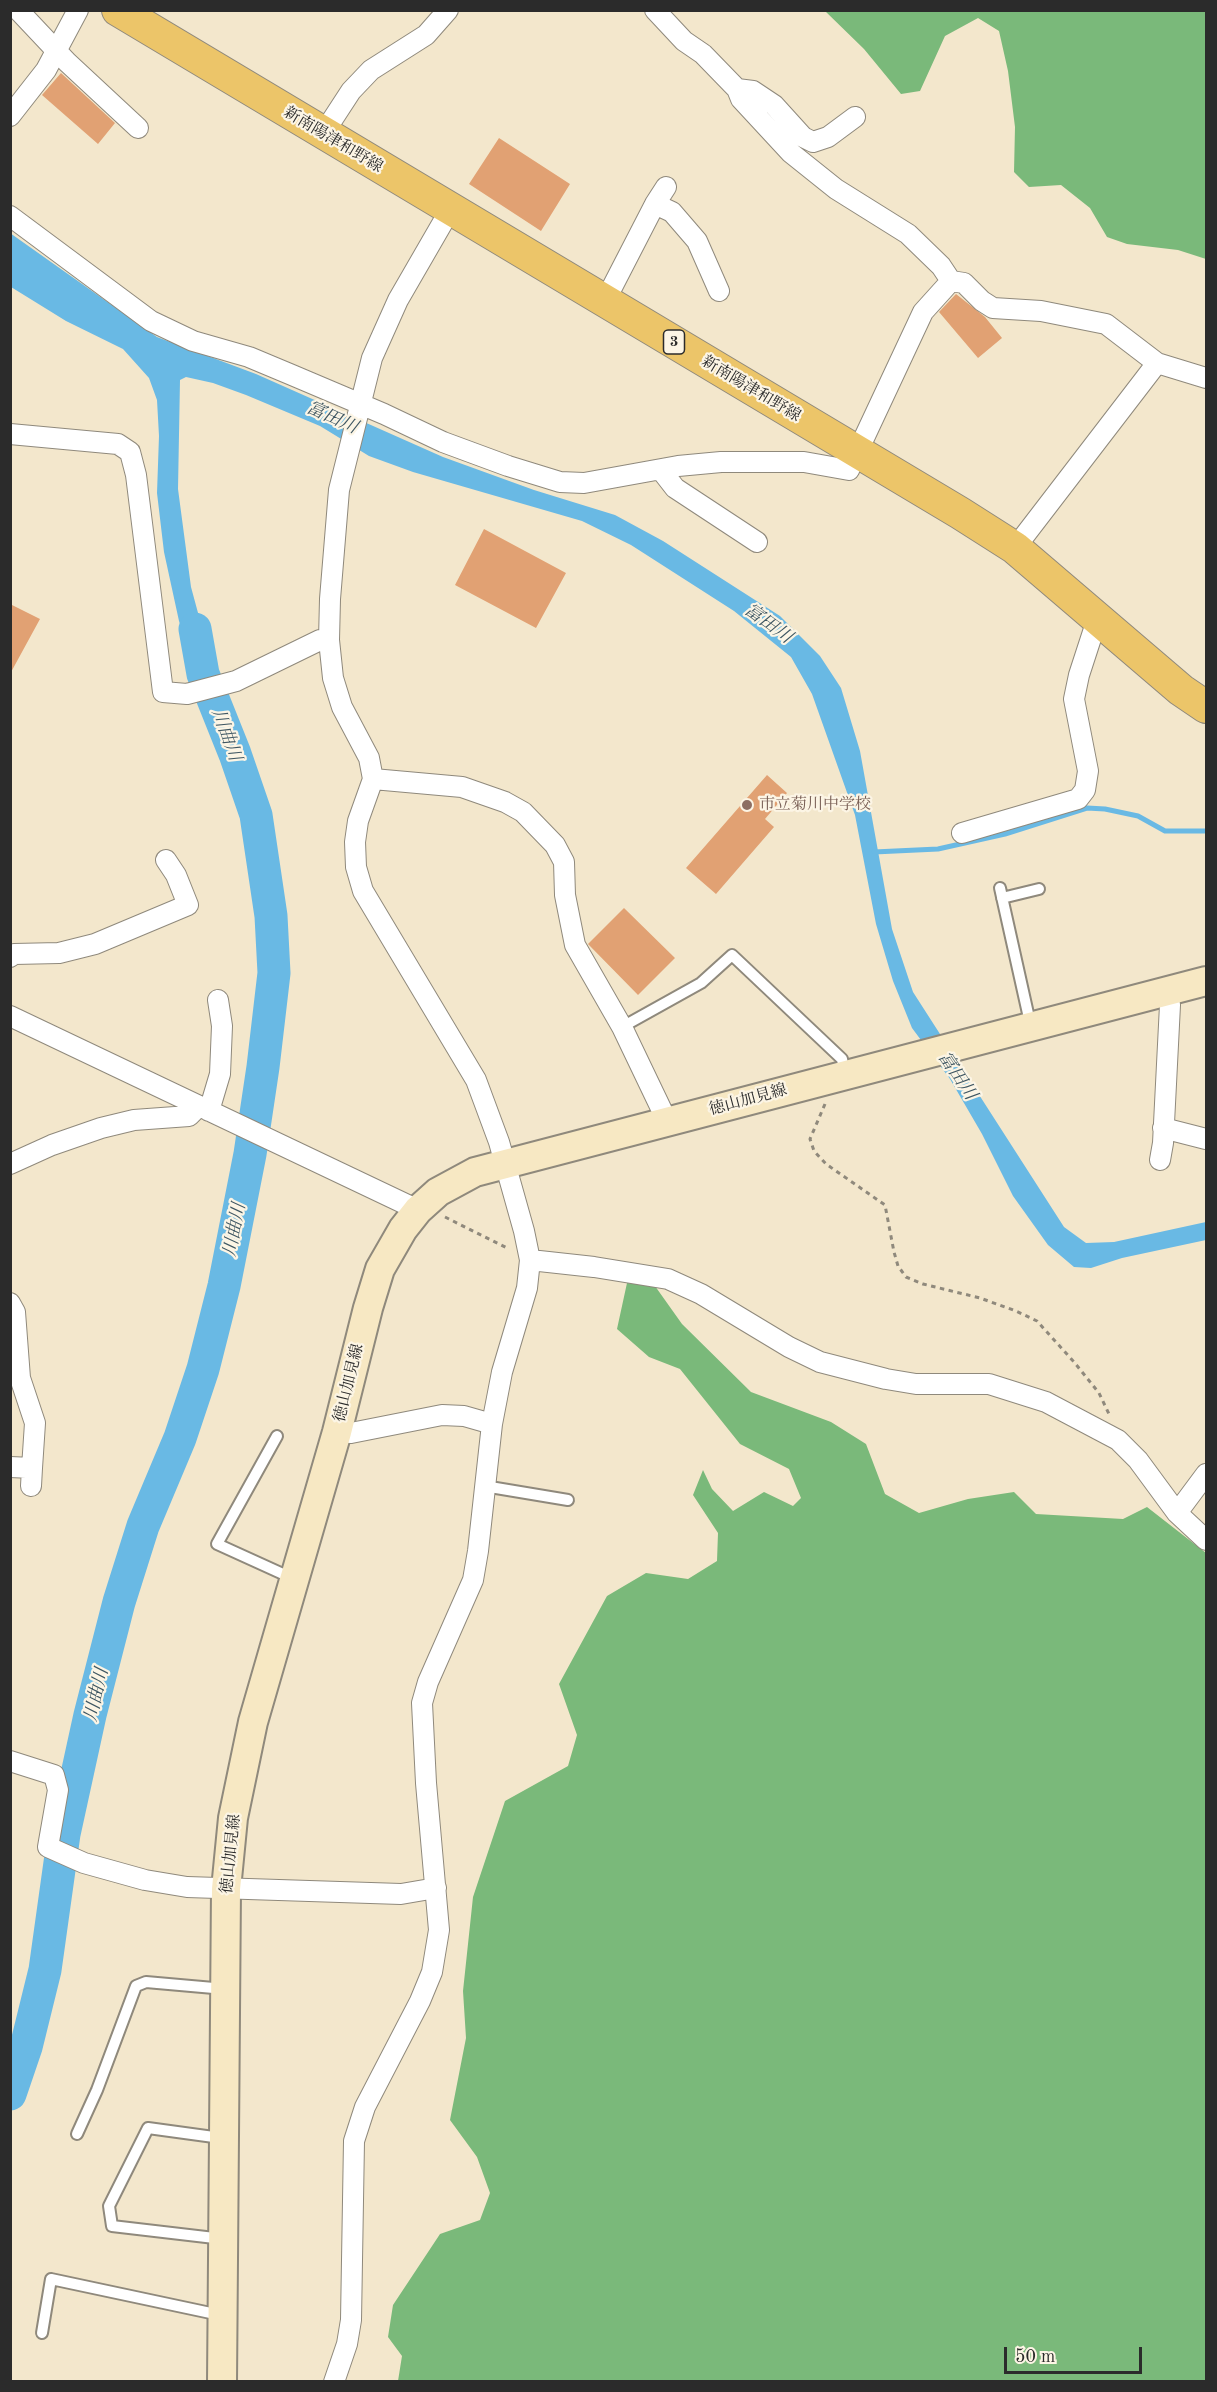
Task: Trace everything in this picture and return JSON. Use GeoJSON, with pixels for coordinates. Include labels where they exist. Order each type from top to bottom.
{"type":"FeatureCollection","features":[{"type":"Feature","properties":{"kind":"main road","name":"新南陽津和野線"},"geometry":{"type":"LineString","coordinates":[[118,10],[1015,548],[1181,690],[1206,707]]}},
{"type":"Feature","properties":{"kind":"street"},"geometry":{"type":"LineString","coordinates":[[18,10],[56,51],[138,128]]}},
{"type":"Feature","properties":{"kind":"street"},"geometry":{"type":"LineString","coordinates":[[10,116],[46,70],[78,10]]}},
{"type":"Feature","properties":{"kind":"street"},"geometry":{"type":"LineString","coordinates":[[323,134],[351,91],[371,70],[426,35],[448,10]]}},
{"type":"Feature","properties":{"kind":"street"},"geometry":{"type":"LineString","coordinates":[[655,10],[684,41],[703,54],[737,89],[741,99],[791,153],[836,189],[908,234],[941,266],[951,281],[964,283],[982,301],[993,308],[1041,311],[1106,324],[1157,363],[1206,378]]}},
{"type":"Feature","properties":{"kind":"street"},"geometry":{"type":"LineString","coordinates":[[737,89],[753,91],[774,105],[803,137],[813,142],[828,137],[855,117]]}},
{"type":"Feature","properties":{"kind":"street"},"geometry":{"type":"LineString","coordinates":[[605,301],[666,187]]}},
{"type":"Feature","properties":{"kind":"street"},"geometry":{"type":"LineString","coordinates":[[655,204],[672,212],[697,241],[718,291]]}},
{"type":"Feature","properties":{"kind":"street"},"geometry":{"type":"LineString","coordinates":[[334,2382],[347,2344],[351,2320],[354,2141],[365,2108],[420,2001],[432,1972],[439,1930],[424,1752],[423,1703],[428,1682],[473,1580],[492,1424],[502,1372],[527,1288],[530,1260],[505,1164],[476,1080],[363,891],[356,867],[355,842],[358,821],[373,778],[369,758],[342,707],[333,678],[329,640],[339,490],[372,358],[398,300],[450,210]]}},
{"type":"Feature","properties":{"kind":"street"},"geometry":{"type":"LineString","coordinates":[[10,216],[151,321],[193,342],[249,357],[360,410],[508,466],[560,482],[584,483],[721,462],[804,462],[849,470],[923,312],[951,281]]}},
{"type":"Feature","properties":{"kind":"street"},"geometry":{"type":"LineString","coordinates":[[1015,548],[1157,363]]}},
{"type":"Feature","properties":{"kind":"street"},"geometry":{"type":"LineString","coordinates":[[10,434],[118,444],[130,452],[136,475],[163,692],[187,693],[236,681],[320,640],[329,640]]}},
{"type":"Feature","properties":{"kind":"street"},"geometry":{"type":"LineString","coordinates":[[661,470],[675,488],[757,542]]}},
{"type":"Feature","properties":{"kind":"street"},"geometry":{"type":"LineString","coordinates":[[962,833],[1078,799],[1085,790],[1088,771],[1074,699],[1093,632],[1101,623]]}},
{"type":"Feature","properties":{"kind":"street"},"geometry":{"type":"LineString","coordinates":[[373,778],[462,787],[505,802],[523,812],[555,845],[564,862],[565,896],[575,945],[622,1027],[667,1121]]}},
{"type":"Feature","properties":{"kind":"street"},"geometry":{"type":"LineString","coordinates":[[10,957],[14,954],[59,953],[95,944],[188,904],[176,875],[166,860]]}},
{"type":"Feature","properties":{"kind":"street","name":"徳山加見線"},"geometry":{"type":"LineString","coordinates":[[222,2382],[226,1889],[233,1818],[253,1722],[337,1432],[380,1269],[403,1229],[418,1210],[438,1192],[475,1172],[1206,981]]}},
{"type":"Feature","properties":{"kind":"street"},"geometry":{"type":"LineString","coordinates":[[1160,1160],[1170,1005],[1167,992]]}},
{"type":"Feature","properties":{"kind":"street"},"geometry":{"type":"LineString","coordinates":[[10,1164],[52,1144],[101,1128],[134,1120],[189,1116],[204,1108],[220,1074],[222,1026],[218,1000]]}},
{"type":"Feature","properties":{"kind":"street"},"geometry":{"type":"LineString","coordinates":[[10,1016],[418,1210]]}},
{"type":"Feature","properties":{"kind":"street"},"geometry":{"type":"LineString","coordinates":[[1163,1128],[1206,1139]]}},
{"type":"Feature","properties":{"kind":"street"},"geometry":{"type":"LineString","coordinates":[[530,1260],[668,1279],[700,1294],[789,1347],[820,1362],[886,1379],[916,1384],[989,1384],[1014,1390],[1046,1402],[1118,1440],[1138,1460],[1177,1513],[1206,1540]]}},
{"type":"Feature","properties":{"kind":"street"},"geometry":{"type":"LineString","coordinates":[[10,1303],[15,1312],[20,1378],[35,1423],[32,1477],[10,1467]]}},
{"type":"Feature","properties":{"kind":"street"},"geometry":{"type":"LineString","coordinates":[[337,1432],[351,1433],[442,1415],[465,1416],[492,1424]]}},
{"type":"Feature","properties":{"kind":"street"},"geometry":{"type":"LineString","coordinates":[[1177,1513],[1206,1474]]}},
{"type":"Feature","properties":{"kind":"street"},"geometry":{"type":"LineString","coordinates":[[10,1761],[54,1774],[58,1790],[48,1847],[75,1860],[145,1880],[187,1887],[401,1894],[436,1888]]}},
{"type":"Feature","properties":{"kind":"lane"},"geometry":{"type":"LineString","coordinates":[[1031,1027],[1001,893],[1039,889]]}},
{"type":"Feature","properties":{"kind":"lane"},"geometry":{"type":"LineString","coordinates":[[622,1027],[701,983],[732,955],[842,1059],[838,1076]]}},
{"type":"Feature","properties":{"kind":"lane"},"geometry":{"type":"LineString","coordinates":[[277,1436],[217,1544],[294,1579]]}},
{"type":"Feature","properties":{"kind":"lane"},"geometry":{"type":"LineString","coordinates":[[484,1486],[568,1500]]}},
{"type":"Feature","properties":{"kind":"lane"},"geometry":{"type":"LineString","coordinates":[[77,2134],[97,2090],[136,1986],[146,1982],[226,1989]]}},
{"type":"Feature","properties":{"kind":"lane"},"geometry":{"type":"LineString","coordinates":[[223,2139],[148,2128],[109,2206],[112,2226],[223,2239]]}},
{"type":"Feature","properties":{"kind":"lane"},"geometry":{"type":"LineString","coordinates":[[42,2333],[51,2279],[222,2316]]}},
{"type":"Feature","properties":{"kind":"path"},"geometry":{"type":"LineString","coordinates":[[838,1076],[810,1139],[814,1151],[826,1164],[885,1204],[896,1259],[906,1277],[922,1284],[980,1298],[1037,1321],[1099,1393],[1114,1423],[1119,1436],[1118,1440]]}},
{"type":"Feature","properties":{"kind":"path"},"geometry":{"type":"LineString","coordinates":[[418,1210],[432,1210],[530,1260]]}},
{"type":"Feature","properties":{"kind":"green space"},"geometry":{"type":"Polygon","coordinates":[[[825,11],[1206,11],[1206,259],[1178,250],[1127,244],[1107,237],[1090,208],[1061,185],[1029,187],[1014,172],[1015,127],[1008,71],[999,31],[978,18],[945,36],[920,91],[901,94],[864,49],[825,11]]]}},
{"type":"Feature","properties":{"kind":"green space"},"geometry":{"type":"Polygon","coordinates":[[[627,1283],[655,1286],[682,1324],[751,1392],[831,1422],[866,1444],[885,1494],[919,1513],[968,1499],[1014,1492],[1036,1514],[1123,1519],[1147,1507],[1206,1553],[1206,2381],[398,2381],[402,2356],[388,2337],[393,2305],[440,2234],[480,2220],[490,2193],[477,2157],[450,2120],[466,2038],[463,1991],[473,1897],[505,1801],[568,1766],[577,1735],[559,1684],[607,1596],[646,1573],[688,1579],[717,1561],[718,1533],[693,1495],[703,1470],[712,1489],[733,1511],[764,1492],[793,1506],[801,1498],[789,1469],[740,1444],[680,1369],[649,1357],[617,1329],[627,1283]]]}},
{"type":"Feature","properties":{"kind":"water","name":"富田川"},"geometry":{"type":"Polygon","coordinates":[[[10,233],[157,337],[256,374],[443,457],[534,490],[615,515],[663,541],[780,616],[820,656],[841,688],[860,751],[892,929],[913,992],[1064,1227],[1086,1243],[1114,1242],[1206,1222],[1206,1240],[1122,1258],[1091,1268],[1074,1267],[1048,1245],[1013,1196],[982,1134],[950,1079],[912,1028],[893,981],[876,924],[855,815],[812,694],[791,657],[734,611],[631,545],[582,521],[413,472],[369,456],[320,426],[246,395],[213,383],[186,377],[180,380],[178,489],[191,587],[214,672],[197,675],[179,621],[164,552],[157,493],[159,436],[157,400],[149,378],[123,349],[66,321],[11,287],[10,233]]]}},
{"type":"Feature","properties":{"kind":"building"},"geometry":{"type":"Polygon","coordinates":[[[61,73],[115,123],[98,144],[42,95],[61,73]]]}},
{"type":"Feature","properties":{"kind":"building"},"geometry":{"type":"Polygon","coordinates":[[[499,138],[570,184],[541,231],[469,184],[499,138]]]}},
{"type":"Feature","properties":{"kind":"building"},"geometry":{"type":"Polygon","coordinates":[[[956,294],[985,317],[1002,338],[978,358],[939,312],[956,294]]]}},
{"type":"Feature","properties":{"kind":"building"},"geometry":{"type":"Polygon","coordinates":[[[484,529],[566,573],[536,628],[455,585],[484,529]]]}},
{"type":"Feature","properties":{"kind":"building"},"geometry":{"type":"Polygon","coordinates":[[[10,604],[40,619],[10,674],[10,604]]]}},
{"type":"Feature","properties":{"kind":"building"},"geometry":{"type":"Polygon","coordinates":[[[767,775],[787,793],[765,819],[774,827],[716,894],[686,868],[767,775]]]}},
{"type":"Feature","properties":{"kind":"building"},"geometry":{"type":"Polygon","coordinates":[[[624,908],[675,958],[638,995],[588,944],[624,908]]]}},
{"type":"Feature","properties":{"kind":"waterway","name":"川曲川"},"geometry":{"type":"LineString","coordinates":[[10,2094],[26,2047],[45,1970],[64,1834],[90,1715],[119,1602],[143,1526],[180,1438],[203,1369],[224,1286],[250,1154],[263,1067],[274,973],[271,916],[256,815],[235,754],[203,674],[195,629]]}},
{"type":"Feature","properties":{"kind":"waterway"},"geometry":{"type":"LineString","coordinates":[[874,852],[938,849],[1005,834],[1087,808],[1105,809],[1138,816],[1165,831],[1206,831]]}},
{"type":"Feature","properties":{"kind":"place","name":"市立菊川中学校"},"geometry":{"type":"Point","coordinates":[747,805]}}]}
